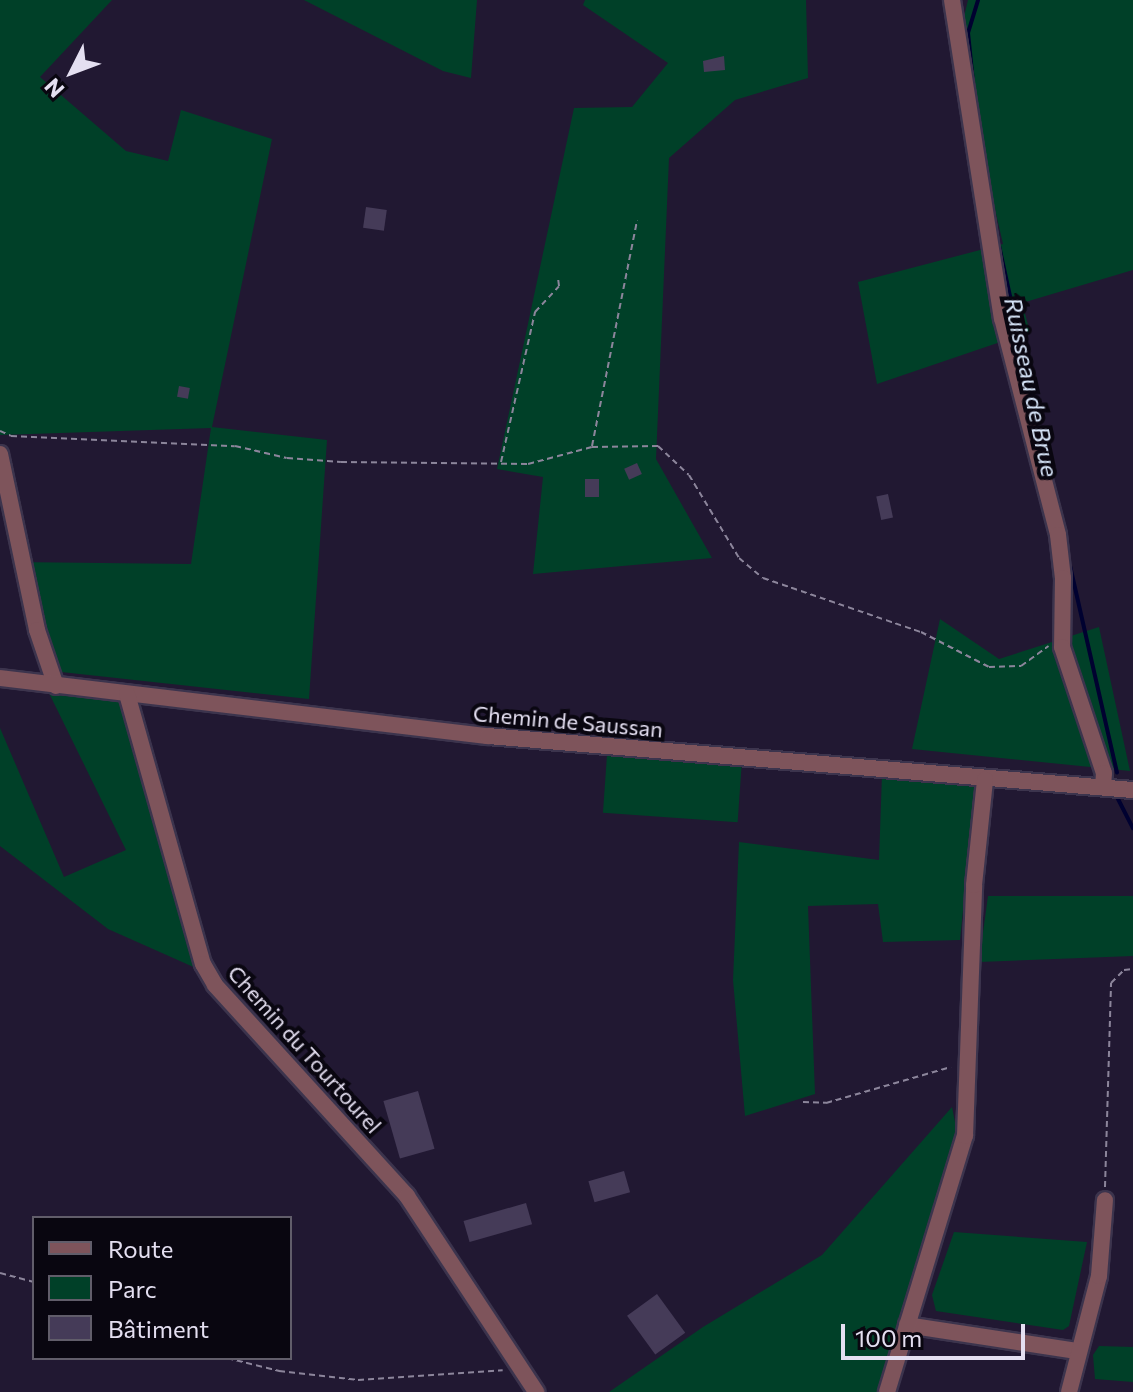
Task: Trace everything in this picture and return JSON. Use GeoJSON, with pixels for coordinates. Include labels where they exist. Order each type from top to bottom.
{"type":"FeatureCollection","features":[{"type":"Feature","properties":{"kind":"street"},"geometry":{"type":"LineString","coordinates":[[952,0],[1002,318],[1058,535],[1062,647],[1104,773],[1103,786]]}},
{"type":"Feature","properties":{"kind":"street"},"geometry":{"type":"LineString","coordinates":[[0,454],[37,630],[56,686]]}},
{"type":"Feature","properties":{"kind":"street","name":"Chemin de Saussan"},"geometry":{"type":"LineString","coordinates":[[0,678],[504,737],[985,780],[1133,790]]}},
{"type":"Feature","properties":{"kind":"street","name":"Chemin du Tourtourel"},"geometry":{"type":"LineString","coordinates":[[127,694],[203,964],[215,985],[407,1196],[536,1392]]}},
{"type":"Feature","properties":{"kind":"street"},"geometry":{"type":"LineString","coordinates":[[887,1392],[965,1136],[974,885],[985,780]]}},
{"type":"Feature","properties":{"kind":"street"},"geometry":{"type":"LineString","coordinates":[[1069,1392],[1077,1351],[1099,1276],[1105,1200]]}},
{"type":"Feature","properties":{"kind":"street"},"geometry":{"type":"LineString","coordinates":[[907,1325],[1077,1351]]}},
{"type":"Feature","properties":{"kind":"path"},"geometry":{"type":"LineString","coordinates":[[592,447],[637,220]]}},
{"type":"Feature","properties":{"kind":"path"},"geometry":{"type":"LineString","coordinates":[[501,464],[531,324],[559,286],[558,278]]}},
{"type":"Feature","properties":{"kind":"path"},"geometry":{"type":"LineString","coordinates":[[0,431],[11,436],[235,446],[319,462],[544,463],[592,447],[658,446],[674,456],[739,558],[771,582],[921,632],[989,667],[1021,666],[1050,645],[1062,647]]}},
{"type":"Feature","properties":{"kind":"path"},"geometry":{"type":"LineString","coordinates":[[1105,1200],[1111,983],[1124,970],[1133,969]]}},
{"type":"Feature","properties":{"kind":"path"},"geometry":{"type":"LineString","coordinates":[[803,1102],[826,1103],[944,1067],[969,1067]]}},
{"type":"Feature","properties":{"kind":"path"},"geometry":{"type":"LineString","coordinates":[[0,1273],[32,1281]]}},
{"type":"Feature","properties":{"kind":"path"},"geometry":{"type":"LineString","coordinates":[[235,1360],[279,1371],[358,1380],[523,1369]]}},
{"type":"Feature","properties":{"kind":"green space"},"geometry":{"type":"Polygon","coordinates":[[[0,0],[112,0],[40,77],[126,151],[168,161],[181,110],[272,139],[212,427],[327,440],[309,699],[43,670],[13,562],[191,564],[211,428],[0,435],[0,0]]]}},
{"type":"Feature","properties":{"kind":"green space"},"geometry":{"type":"Polygon","coordinates":[[[304,0],[477,0],[471,78],[443,71],[304,0]]]}},
{"type":"Feature","properties":{"kind":"green space"},"geometry":{"type":"Polygon","coordinates":[[[585,0],[806,0],[808,78],[735,100],[669,158],[656,459],[712,558],[533,574],[543,477],[497,469],[574,108],[632,107],[668,63],[583,5],[585,0]]]}},
{"type":"Feature","properties":{"kind":"green space"},"geometry":{"type":"Polygon","coordinates":[[[968,0],[1133,0],[1133,270],[1022,303],[1030,332],[877,384],[858,282],[1003,244],[982,153],[963,21],[968,0]]]}},
{"type":"Feature","properties":{"kind":"green space"},"geometry":{"type":"Polygon","coordinates":[[[940,619],[999,659],[1099,627],[1130,771],[912,749],[940,619]]]}},
{"type":"Feature","properties":{"kind":"green space"},"geometry":{"type":"Polygon","coordinates":[[[47,689],[122,701],[198,969],[108,929],[0,846],[0,728],[64,877],[126,850],[47,689]]]}},
{"type":"Feature","properties":{"kind":"green space"},"geometry":{"type":"Polygon","coordinates":[[[607,755],[742,764],[738,822],[603,813],[607,755]]]}},
{"type":"Feature","properties":{"kind":"green space"},"geometry":{"type":"Polygon","coordinates":[[[882,774],[976,782],[960,940],[883,942],[878,904],[808,906],[815,1094],[745,1116],[733,980],[739,842],[879,860],[882,774]]]}},
{"type":"Feature","properties":{"kind":"green space"},"geometry":{"type":"Polygon","coordinates":[[[988,896],[1133,896],[1133,956],[979,962],[988,896]]]}},
{"type":"Feature","properties":{"kind":"green space"},"geometry":{"type":"Polygon","coordinates":[[[952,1107],[958,1137],[879,1392],[609,1392],[703,1327],[822,1255],[952,1107]]]}},
{"type":"Feature","properties":{"kind":"green space"},"geometry":{"type":"Polygon","coordinates":[[[954,1232],[1087,1242],[1069,1326],[1063,1330],[936,1311],[932,1295],[954,1232]]]}},
{"type":"Feature","properties":{"kind":"green space"},"geometry":{"type":"Polygon","coordinates":[[[1099,1346],[1133,1347],[1133,1382],[1095,1379],[1093,1355],[1099,1346]]]}},
{"type":"Feature","properties":{"kind":"building"},"geometry":{"type":"Polygon","coordinates":[[[724,56],[725,70],[704,72],[703,61],[724,56]]]}},
{"type":"Feature","properties":{"kind":"building"},"geometry":{"type":"Polygon","coordinates":[[[366,207],[387,210],[384,231],[363,228],[366,207]]]}},
{"type":"Feature","properties":{"kind":"building"},"geometry":{"type":"Polygon","coordinates":[[[179,386],[190,388],[188,399],[177,397],[179,386]]]}},
{"type":"Feature","properties":{"kind":"building"},"geometry":{"type":"Polygon","coordinates":[[[637,463],[642,474],[629,480],[624,469],[637,463]]]}},
{"type":"Feature","properties":{"kind":"building"},"geometry":{"type":"Polygon","coordinates":[[[585,479],[599,479],[599,497],[585,497],[585,479]]]}},
{"type":"Feature","properties":{"kind":"building"},"geometry":{"type":"Polygon","coordinates":[[[888,494],[893,517],[881,520],[876,496],[888,494]]]}},
{"type":"Feature","properties":{"kind":"building"},"geometry":{"type":"Polygon","coordinates":[[[418,1091],[435,1149],[400,1159],[383,1101],[418,1091]]]}},
{"type":"Feature","properties":{"kind":"building"},"geometry":{"type":"Polygon","coordinates":[[[624,1171],[630,1192],[594,1202],[588,1181],[624,1171]]]}},
{"type":"Feature","properties":{"kind":"building"},"geometry":{"type":"Polygon","coordinates":[[[526,1203],[532,1224],[470,1242],[464,1221],[526,1203]]]}},
{"type":"Feature","properties":{"kind":"building"},"geometry":{"type":"Polygon","coordinates":[[[657,1294],[685,1333],[655,1355],[627,1316],[657,1294]]]}},
{"type":"Feature","properties":{"kind":"waterway","name":"Ruisseau de Brue"},"geometry":{"type":"LineString","coordinates":[[973,82],[968,33],[978,0]]}},
{"type":"Feature","properties":{"kind":"waterway","name":"Ruisseau de Brue"},"geometry":{"type":"LineString","coordinates":[[998,241],[1041,439]]}},
{"type":"Feature","properties":{"kind":"waterway","name":"Ruisseau de Brue"},"geometry":{"type":"LineString","coordinates":[[1068,557],[1117,773]]}},
{"type":"Feature","properties":{"kind":"waterway","name":"Ruisseau de Brue"},"geometry":{"type":"LineString","coordinates":[[1117,797],[1133,828]]}}]}
